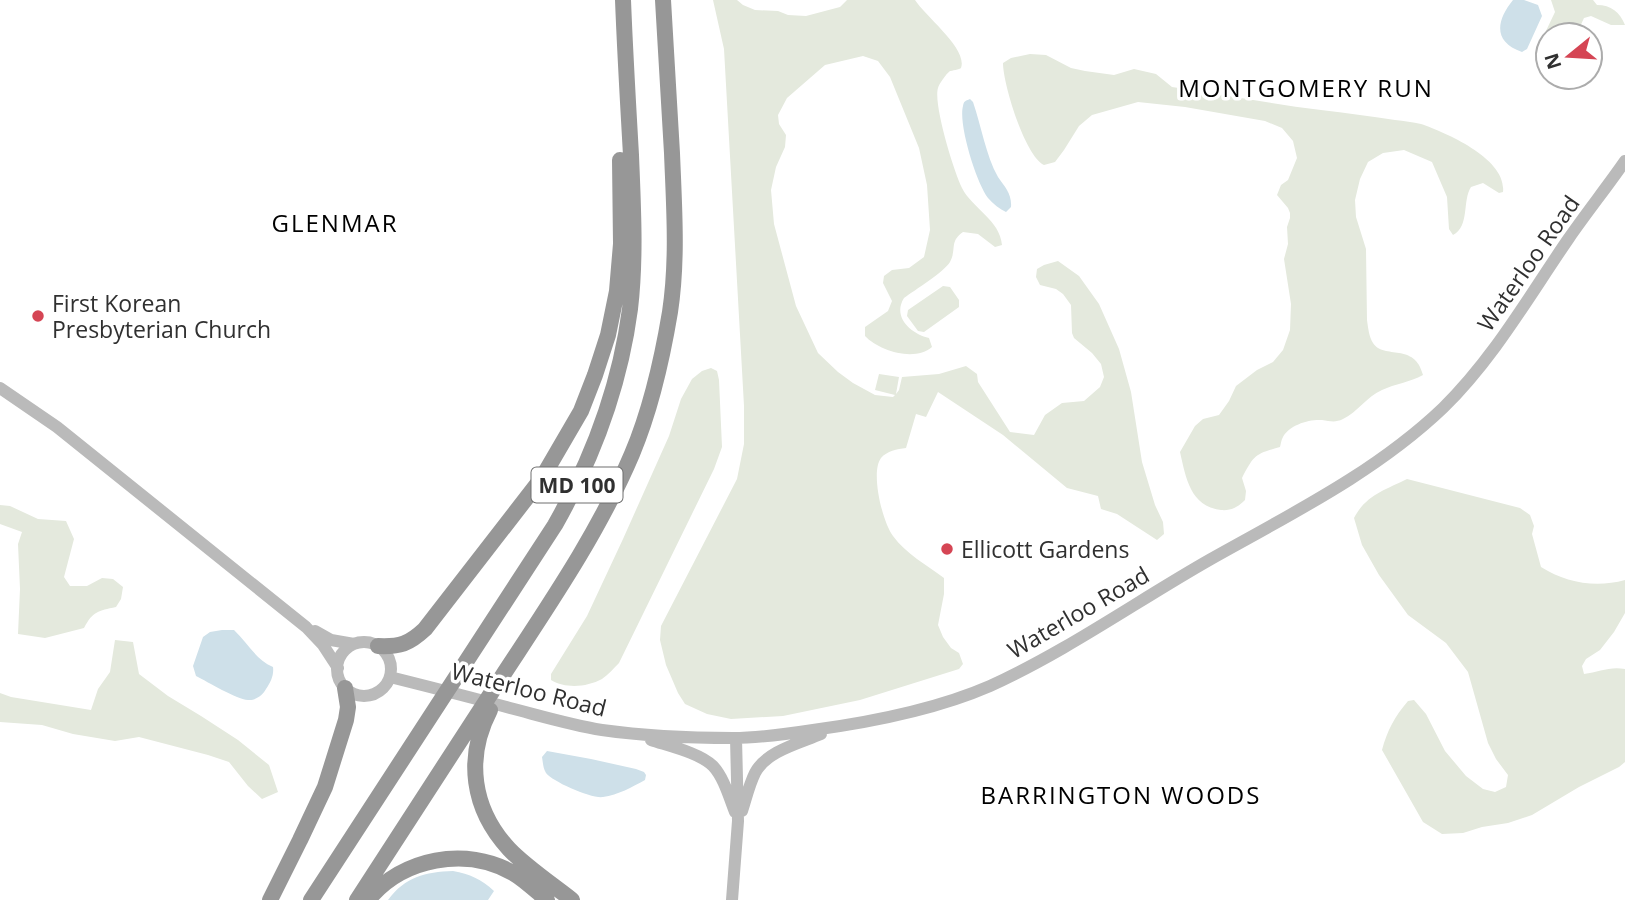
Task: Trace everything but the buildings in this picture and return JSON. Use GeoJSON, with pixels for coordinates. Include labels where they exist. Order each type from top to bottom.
{"type":"FeatureCollection","features":[{"type":"Feature","properties":{"kind":"highway"},"geometry":{"type":"LineString","coordinates":[[378,646],[406,643],[415,639],[425,629],[542,478],[580,411],[595,375],[608,335],[617,291],[621,244],[618,98],[621,0]]}},
{"type":"Feature","properties":{"kind":"highway","name":"MD 100"},"geometry":{"type":"LineString","coordinates":[[311,900],[555,525],[575,490],[595,444],[619,364],[630,311],[634,262],[621,0]]}},
{"type":"Feature","properties":{"kind":"highway","name":"MD 100"},"geometry":{"type":"LineString","coordinates":[[357,900],[534,627],[612,497],[648,410],[660,366],[670,309],[674,260],[674,203],[663,0]]}},
{"type":"Feature","properties":{"kind":"highway"},"geometry":{"type":"LineString","coordinates":[[534,627],[484,722],[475,755],[475,774],[485,816],[495,832],[511,851],[572,900]]}},
{"type":"Feature","properties":{"kind":"highway"},"geometry":{"type":"LineString","coordinates":[[270,900],[325,787],[346,720],[348,707],[345,688]]}},
{"type":"Feature","properties":{"kind":"highway"},"geometry":{"type":"LineString","coordinates":[[368,900],[400,873],[418,864],[450,858],[482,861],[505,869],[547,900]]}},
{"type":"Feature","properties":{"kind":"main road","name":"Waterloo Road"},"geometry":{"type":"LineString","coordinates":[[390,677],[577,725],[634,734],[736,738],[835,727],[922,709],[1008,677],[1305,506],[1392,451],[1419,430],[1488,357],[1569,238],[1625,162]]}},
{"type":"Feature","properties":{"kind":"main road"},"geometry":{"type":"LineString","coordinates":[[0,388],[57,427],[306,626],[331,640],[354,644],[369,642],[385,651],[391,667],[390,677],[382,689],[371,695],[359,695],[345,688],[338,668],[306,626]]}},
{"type":"Feature","properties":{"kind":"main road"},"geometry":{"type":"LineString","coordinates":[[338,668],[342,653],[354,644]]}},
{"type":"Feature","properties":{"kind":"main road"},"geometry":{"type":"LineString","coordinates":[[738,821],[760,765],[778,752],[835,727]]}},
{"type":"Feature","properties":{"kind":"main road"},"geometry":{"type":"LineString","coordinates":[[634,734],[692,754],[712,765],[722,781],[738,821]]}},
{"type":"Feature","properties":{"kind":"main road"},"geometry":{"type":"LineString","coordinates":[[732,900],[738,821],[736,738]]}},
{"type":"Feature","properties":{"kind":"shaded area"},"geometry":{"type":"Polygon","coordinates":[[[713,0],[737,0],[755,10],[806,16],[840,7],[847,0],[915,0],[945,33],[958,52],[961,68],[950,71],[938,88],[945,138],[962,188],[996,228],[1002,245],[995,247],[978,234],[963,232],[956,239],[947,266],[904,298],[900,312],[905,324],[916,333],[929,338],[932,347],[916,354],[897,353],[879,346],[865,336],[865,327],[888,311],[892,301],[883,283],[884,276],[892,270],[909,268],[924,257],[930,230],[927,185],[919,148],[890,77],[878,61],[863,56],[825,65],[787,98],[778,115],[779,124],[786,135],[785,147],[776,167],[771,190],[774,224],[796,306],[818,353],[838,372],[875,395],[895,395],[875,390],[879,374],[899,377],[896,394],[902,377],[939,374],[966,366],[977,374],[978,382],[1010,432],[1034,435],[1045,415],[1062,403],[1084,401],[1100,387],[1104,377],[1101,364],[1074,338],[1071,305],[1056,289],[1040,285],[1036,277],[1037,269],[1058,261],[1079,276],[1099,304],[1119,349],[1131,392],[1142,462],[1163,522],[1164,534],[1157,540],[1117,514],[1101,509],[1098,496],[1067,488],[1003,435],[938,392],[926,417],[916,414],[906,448],[889,452],[881,458],[877,486],[882,510],[893,536],[910,554],[944,578],[938,625],[951,648],[959,653],[963,664],[959,669],[860,700],[783,716],[731,719],[707,714],[685,704],[666,665],[660,640],[661,626],[737,479],[744,444],[724,49],[713,0]]]}},
{"type":"Feature","properties":{"kind":"shaded area"},"geometry":{"type":"Polygon","coordinates":[[[1513,0],[1524,0],[1538,5],[1542,16],[1540,21],[1534,21],[1534,34],[1527,49],[1522,52],[1506,43],[1502,37],[1501,23],[1513,0]]]}},
{"type":"Feature","properties":{"kind":"shaded area"},"geometry":{"type":"Polygon","coordinates":[[[1551,0],[1593,0],[1597,5],[1614,10],[1625,25],[1611,25],[1591,16],[1583,21],[1551,21],[1555,12],[1551,0]]]}},
{"type":"Feature","properties":{"kind":"shaded area"},"geometry":{"type":"Polygon","coordinates":[[[1030,54],[1046,55],[1071,68],[1085,71],[1114,75],[1134,69],[1156,74],[1172,87],[1418,123],[1459,141],[1486,158],[1502,180],[1503,192],[1499,193],[1483,183],[1471,187],[1462,226],[1453,235],[1449,229],[1447,197],[1432,162],[1404,150],[1383,153],[1368,162],[1360,179],[1355,200],[1356,217],[1366,249],[1367,320],[1371,338],[1378,348],[1384,351],[1413,358],[1423,375],[1376,393],[1340,420],[1311,421],[1290,429],[1282,438],[1280,447],[1260,454],[1249,464],[1242,478],[1246,491],[1245,500],[1237,507],[1221,510],[1202,503],[1191,489],[1180,452],[1195,426],[1203,419],[1219,415],[1236,386],[1273,362],[1283,350],[1290,330],[1291,304],[1284,259],[1290,213],[1277,195],[1281,185],[1288,180],[1297,158],[1293,141],[1282,128],[1265,121],[1138,102],[1092,115],[1079,126],[1055,162],[1044,165],[1037,159],[1023,134],[1004,73],[1003,63],[1011,58],[1030,54]]]}},
{"type":"Feature","properties":{"kind":"shaded area"},"geometry":{"type":"Polygon","coordinates":[[[970,99],[994,169],[1009,194],[1011,207],[1006,212],[988,198],[970,154],[962,115],[964,103],[970,99]]]}},
{"type":"Feature","properties":{"kind":"shaded area"},"geometry":{"type":"Polygon","coordinates":[[[943,286],[950,287],[959,300],[959,307],[924,332],[918,331],[907,316],[908,310],[943,286]]]}},
{"type":"Feature","properties":{"kind":"shaded area"},"geometry":{"type":"Polygon","coordinates":[[[711,368],[717,371],[719,380],[722,447],[714,469],[619,663],[602,679],[590,684],[570,686],[551,680],[551,674],[587,616],[623,539],[669,436],[681,399],[692,379],[711,368]]]}},
{"type":"Feature","properties":{"kind":"shaded area"},"geometry":{"type":"Polygon","coordinates":[[[1407,479],[1520,508],[1530,515],[1534,526],[1532,534],[1541,567],[1561,577],[1592,584],[1625,580],[1625,613],[1600,650],[1586,659],[1582,666],[1584,674],[1625,669],[1625,762],[1532,815],[1508,823],[1463,833],[1442,834],[1423,822],[1382,750],[1395,718],[1408,701],[1414,700],[1426,714],[1445,751],[1466,776],[1483,789],[1495,792],[1506,787],[1508,775],[1488,743],[1468,672],[1446,643],[1408,615],[1379,575],[1362,545],[1354,518],[1359,510],[1377,494],[1407,479]]]}},
{"type":"Feature","properties":{"kind":"shaded area"},"geometry":{"type":"Polygon","coordinates":[[[0,505],[10,506],[38,519],[66,521],[74,539],[64,577],[70,586],[87,586],[102,578],[113,579],[123,587],[116,607],[97,613],[84,628],[45,638],[18,634],[18,544],[22,532],[0,524],[0,505]]]}},
{"type":"Feature","properties":{"kind":"shaded area"},"geometry":{"type":"Polygon","coordinates":[[[234,630],[256,655],[273,667],[269,684],[256,699],[237,697],[196,676],[193,666],[203,637],[210,632],[234,630]]]}},
{"type":"Feature","properties":{"kind":"shaded area"},"geometry":{"type":"Polygon","coordinates":[[[115,640],[133,642],[139,674],[168,696],[238,740],[269,765],[278,792],[262,799],[229,762],[139,737],[115,741],[73,734],[42,725],[0,722],[0,693],[91,710],[98,689],[110,672],[115,640]]]}},
{"type":"Feature","properties":{"kind":"shaded area"},"geometry":{"type":"Polygon","coordinates":[[[547,751],[636,769],[644,772],[645,780],[603,797],[582,793],[546,773],[542,757],[547,751]]]}},
{"type":"Feature","properties":{"kind":"shaded area"},"geometry":{"type":"Polygon","coordinates":[[[453,871],[475,878],[494,891],[488,900],[388,900],[401,886],[416,877],[453,871]]]}},
{"type":"Feature","properties":{"kind":"place","name":"First Korean Presbyterian Church"},"geometry":{"type":"Point","coordinates":[38,316]}},
{"type":"Feature","properties":{"kind":"place","name":"Ellicott Gardens"},"geometry":{"type":"Point","coordinates":[947,549]}},
{"type":"Feature","properties":{"kind":"district","name":"MONTGOMERY RUN"},"geometry":{"type":"Point","coordinates":[1306,87]}},
{"type":"Feature","properties":{"kind":"district","name":"GLENMAR"},"geometry":{"type":"Point","coordinates":[335,222]}},
{"type":"Feature","properties":{"kind":"district","name":"BARRINGTON WOODS"},"geometry":{"type":"Point","coordinates":[1121,794]}}]}
